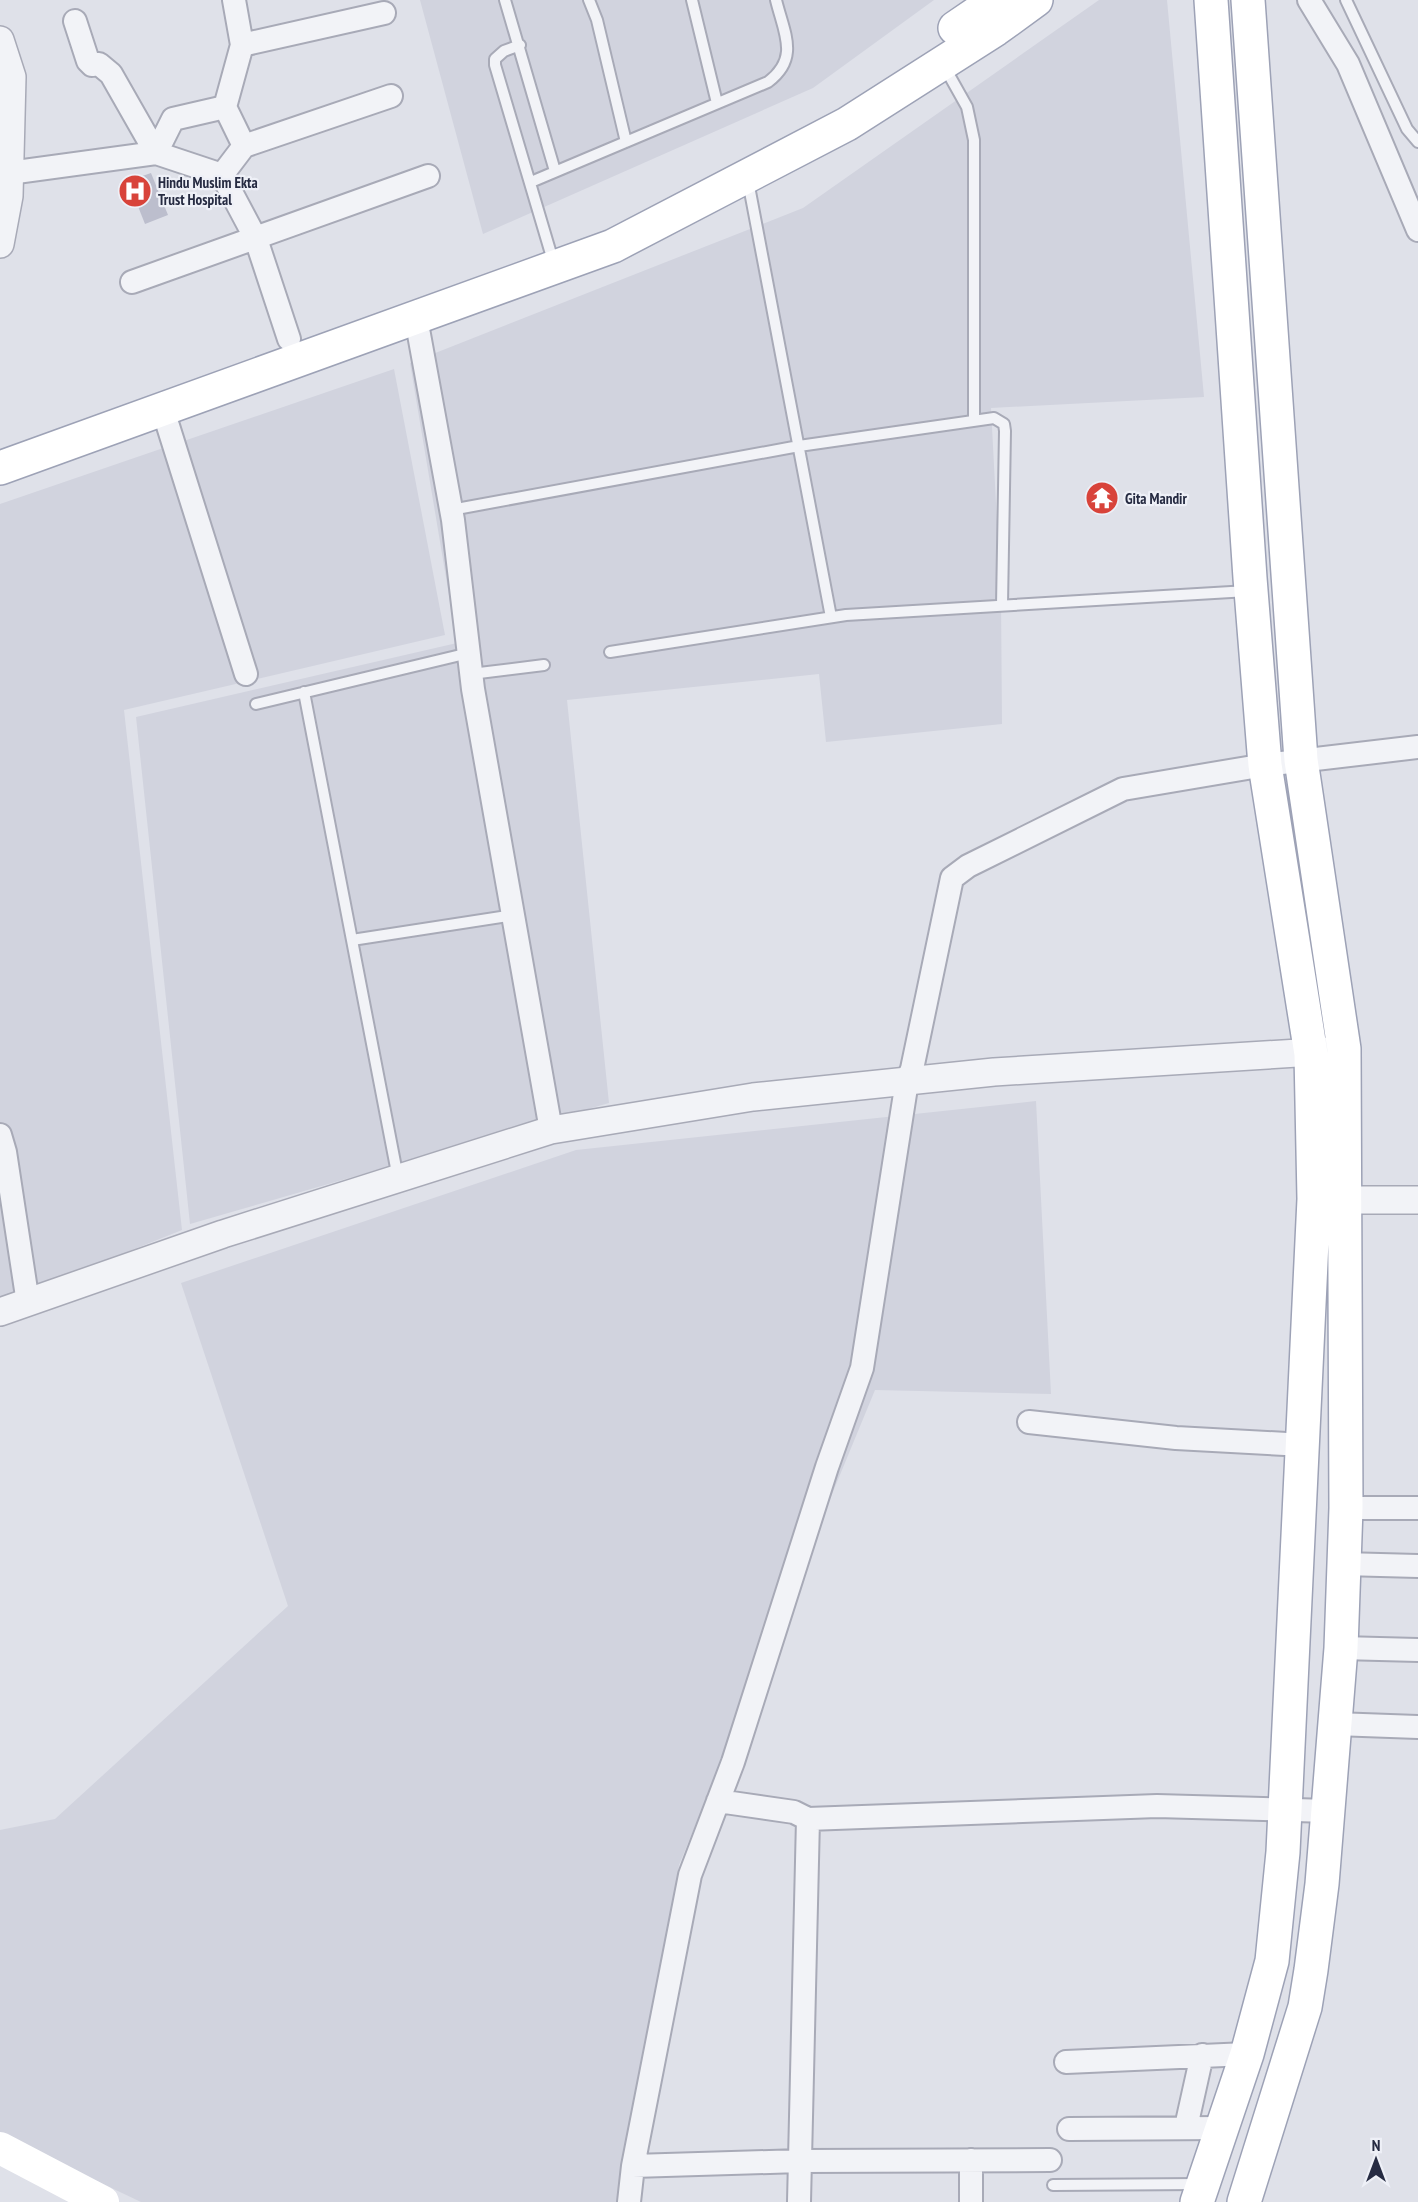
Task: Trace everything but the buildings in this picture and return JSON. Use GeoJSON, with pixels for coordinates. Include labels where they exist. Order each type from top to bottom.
{"type":"FeatureCollection","features":[{"type":"Feature","properties":{"kind":"main road"},"geometry":{"type":"LineString","coordinates":[[0,468],[416,318],[552,256],[604,226],[835,104],[996,0]]}},
{"type":"Feature","properties":{"kind":"main road"},"geometry":{"type":"LineString","coordinates":[[0,444],[290,339],[552,256],[614,246],[847,124],[1036,0]]}},
{"type":"Feature","properties":{"kind":"main road"},"geometry":{"type":"LineString","coordinates":[[1211,0],[1265,765],[1311,1054],[1328,1200],[1346,1508],[1341,1648],[1328,1811],[1322,1884],[1305,2007],[1244,2202]]}},
{"type":"Feature","properties":{"kind":"main road"},"geometry":{"type":"LineString","coordinates":[[1201,2193],[1247,2054],[1272,1961],[1283,1852],[1304,1445],[1344,1049],[1301,760],[1248,0]]}},
{"type":"Feature","properties":{"kind":"main road"},"geometry":{"type":"LineString","coordinates":[[0,2148],[103,2202]]}},
{"type":"Feature","properties":{"kind":"main road"},"geometry":{"type":"LineString","coordinates":[[0,2165],[73,2202]]}},
{"type":"Feature","properties":{"kind":"street"},"geometry":{"type":"LineString","coordinates":[[234,0],[242,45],[225,106],[244,146]]}},
{"type":"Feature","properties":{"kind":"street"},"geometry":{"type":"LineString","coordinates":[[1309,0],[1348,64],[1418,230]]}},
{"type":"Feature","properties":{"kind":"street"},"geometry":{"type":"LineString","coordinates":[[242,45],[384,13]]}},
{"type":"Feature","properties":{"kind":"street"},"geometry":{"type":"LineString","coordinates":[[75,21],[88,61],[92,65],[99,64],[111,74],[156,153]]}},
{"type":"Feature","properties":{"kind":"street"},"geometry":{"type":"LineString","coordinates":[[0,40],[12,77],[9,196],[0,244]]}},
{"type":"Feature","properties":{"kind":"street"},"geometry":{"type":"LineString","coordinates":[[222,175],[244,146],[391,96]]}},
{"type":"Feature","properties":{"kind":"street"},"geometry":{"type":"LineString","coordinates":[[156,153],[172,119],[225,106]]}},
{"type":"Feature","properties":{"kind":"street"},"geometry":{"type":"LineString","coordinates":[[9,173],[156,153],[222,175],[256,239],[290,339]]}},
{"type":"Feature","properties":{"kind":"street"},"geometry":{"type":"LineString","coordinates":[[132,282],[428,177]]}},
{"type":"Feature","properties":{"kind":"street"},"geometry":{"type":"LineString","coordinates":[[416,318],[451,510],[470,664],[551,1130]]}},
{"type":"Feature","properties":{"kind":"street"},"geometry":{"type":"LineString","coordinates":[[163,410],[246,674]]}},
{"type":"Feature","properties":{"kind":"street"},"geometry":{"type":"LineString","coordinates":[[629,2202],[633,2166],[690,1875],[718,1801],[862,1368],[907,1081],[912,1069],[952,878],[968,866],[1123,789],[1265,765],[1418,747]]}},
{"type":"Feature","properties":{"kind":"street"},"geometry":{"type":"LineString","coordinates":[[0,1312],[224,1234],[551,1130],[753,1097],[994,1072],[1311,1054],[1344,1049]]}},
{"type":"Feature","properties":{"kind":"street"},"geometry":{"type":"LineString","coordinates":[[0,1135],[5,1152],[28,1303]]}},
{"type":"Feature","properties":{"kind":"street"},"geometry":{"type":"LineString","coordinates":[[1328,1200],[1418,1200]]}},
{"type":"Feature","properties":{"kind":"street"},"geometry":{"type":"LineString","coordinates":[[1029,1422],[1176,1438],[1304,1445]]}},
{"type":"Feature","properties":{"kind":"street"},"geometry":{"type":"LineString","coordinates":[[1346,1508],[1418,1508]]}},
{"type":"Feature","properties":{"kind":"street"},"geometry":{"type":"LineString","coordinates":[[1343,1564],[1418,1566]]}},
{"type":"Feature","properties":{"kind":"street"},"geometry":{"type":"LineString","coordinates":[[1341,1648],[1418,1650]]}},
{"type":"Feature","properties":{"kind":"street"},"geometry":{"type":"LineString","coordinates":[[1335,1724],[1418,1727]]}},
{"type":"Feature","properties":{"kind":"street"},"geometry":{"type":"LineString","coordinates":[[718,1801],[794,1812],[808,1819],[1157,1806],[1328,1811]]}},
{"type":"Feature","properties":{"kind":"street"},"geometry":{"type":"LineString","coordinates":[[799,2202],[808,1819]]}},
{"type":"Feature","properties":{"kind":"street"},"geometry":{"type":"LineString","coordinates":[[1066,2062],[1247,2054]]}},
{"type":"Feature","properties":{"kind":"street"},"geometry":{"type":"LineString","coordinates":[[1186,2127],[1202,2055]]}},
{"type":"Feature","properties":{"kind":"street"},"geometry":{"type":"LineString","coordinates":[[1069,2129],[1222,2128]]}},
{"type":"Feature","properties":{"kind":"street"},"geometry":{"type":"LineString","coordinates":[[971,2160],[971,2202]]}},
{"type":"Feature","properties":{"kind":"street"},"geometry":{"type":"LineString","coordinates":[[633,2166],[800,2161],[1050,2160]]}},
{"type":"Feature","properties":{"kind":"lane"},"geometry":{"type":"LineString","coordinates":[[505,0],[555,171]]}},
{"type":"Feature","properties":{"kind":"lane"},"geometry":{"type":"LineString","coordinates":[[589,0],[597,20],[626,142]]}},
{"type":"Feature","properties":{"kind":"lane"},"geometry":{"type":"LineString","coordinates":[[692,0],[717,103]]}},
{"type":"Feature","properties":{"kind":"lane"},"geometry":{"type":"LineString","coordinates":[[531,182],[768,82],[785,67],[788,56],[776,0]]}},
{"type":"Feature","properties":{"kind":"lane"},"geometry":{"type":"LineString","coordinates":[[1346,0],[1407,129],[1418,142]]}},
{"type":"Feature","properties":{"kind":"lane"},"geometry":{"type":"LineString","coordinates":[[520,45],[504,51],[495,58],[495,65],[552,256]]}},
{"type":"Feature","properties":{"kind":"lane"},"geometry":{"type":"LineString","coordinates":[[943,63],[967,106],[975,140],[974,419]]}},
{"type":"Feature","properties":{"kind":"lane"},"geometry":{"type":"LineString","coordinates":[[747,177],[831,617]]}},
{"type":"Feature","properties":{"kind":"lane"},"geometry":{"type":"LineString","coordinates":[[451,510],[799,446],[974,419],[994,418],[1004,424],[1002,605]]}},
{"type":"Feature","properties":{"kind":"lane"},"geometry":{"type":"LineString","coordinates":[[610,652],[831,617],[1251,591]]}},
{"type":"Feature","properties":{"kind":"lane"},"geometry":{"type":"LineString","coordinates":[[256,704],[304,692],[470,664],[544,665]]}},
{"type":"Feature","properties":{"kind":"lane"},"geometry":{"type":"LineString","coordinates":[[304,692],[398,1179]]}},
{"type":"Feature","properties":{"kind":"lane"},"geometry":{"type":"LineString","coordinates":[[352,940],[514,915]]}},
{"type":"Feature","properties":{"kind":"lane"},"geometry":{"type":"LineString","coordinates":[[1053,2185],[1201,2193]]}},
{"type":"Feature","properties":{"kind":"shaded area"},"geometry":{"type":"Polygon","coordinates":[[[420,0],[934,0],[813,88],[483,234],[420,0]]]}},
{"type":"Feature","properties":{"kind":"shaded area"},"geometry":{"type":"Polygon","coordinates":[[[1099,0],[1167,0],[1204,397],[991,408],[1001,599],[1002,724],[826,742],[819,674],[567,700],[609,1103],[190,1224],[136,717],[457,643],[410,363],[803,208],[1099,0]]]}},
{"type":"Feature","properties":{"kind":"shaded area"},"geometry":{"type":"Polygon","coordinates":[[[394,369],[445,635],[124,710],[182,1230],[87,1268],[0,1297],[0,504],[394,369]]]}},
{"type":"Feature","properties":{"kind":"shaded area"},"geometry":{"type":"Polygon","coordinates":[[[1036,1101],[1051,1394],[875,1390],[679,1865],[625,2202],[141,2202],[0,2135],[0,1830],[55,1819],[288,1606],[181,1283],[576,1150],[1036,1101]]]}},
{"type":"Feature","properties":{"kind":"place","name":"Hindu Muslim Ekta Trust Hospital"},"geometry":{"type":"Point","coordinates":[135,191]}},
{"type":"Feature","properties":{"kind":"place","name":"Gita Mandir"},"geometry":{"type":"Point","coordinates":[1102,498]}}]}
